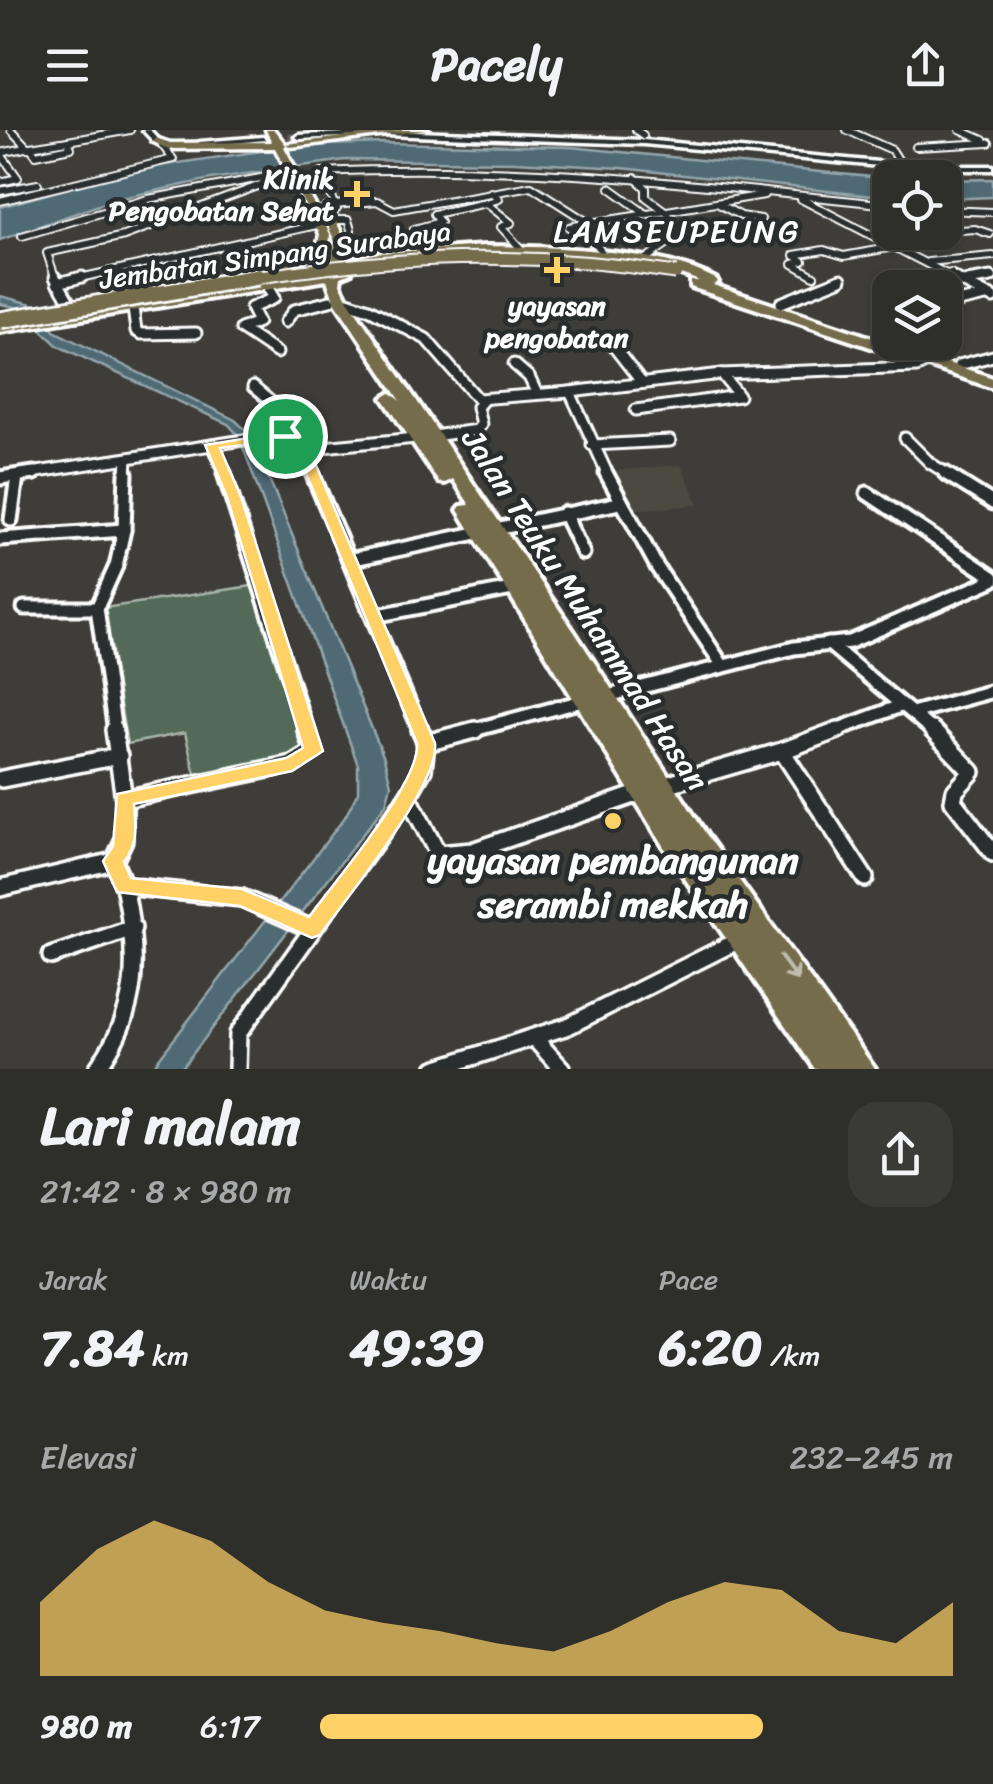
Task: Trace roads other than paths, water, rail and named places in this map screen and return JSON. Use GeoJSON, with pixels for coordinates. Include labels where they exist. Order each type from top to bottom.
{"type":"FeatureCollection","features":[{"type":"Feature","properties":{"kind":"highway"},"geometry":{"type":"LineString","coordinates":[[330,270],[371,258],[422,251],[522,250],[604,256],[681,270],[708,284],[872,340]]}},
{"type":"Feature","properties":{"kind":"highway","name":"Jembatan Simpang Surabaya"},"geometry":{"type":"LineString","coordinates":[[0,322],[434,259],[568,260],[708,284]]}},
{"type":"Feature","properties":{"kind":"highway"},"geometry":{"type":"LineString","coordinates":[[54,314],[71,305],[330,270],[516,260],[597,267],[708,284],[781,303],[872,335]]}},
{"type":"Feature","properties":{"kind":"highway","name":"Jalan Teuku Muhammad Hasan"},"geometry":{"type":"LineString","coordinates":[[330,270],[336,301],[560,640],[743,938],[832,1069]]}},
{"type":"Feature","properties":{"kind":"highway"},"geometry":{"type":"LineString","coordinates":[[0,322],[133,308],[263,280]]}},
{"type":"Feature","properties":{"kind":"highway"},"geometry":{"type":"LineString","coordinates":[[930,360],[993,379]]}},
{"type":"Feature","properties":{"kind":"highway"},"geometry":{"type":"LineString","coordinates":[[948,360],[993,379]]}},
{"type":"Feature","properties":{"kind":"highway","name":"Jalan Teuku Muhammad Hasan"},"geometry":{"type":"LineString","coordinates":[[488,530],[516,588],[560,640]]}},
{"type":"Feature","properties":{"kind":"highway","name":"Jalan Teuku Muhammad Hasan"},"geometry":{"type":"LineString","coordinates":[[652,789],[860,1069]]}},
{"type":"Feature","properties":{"kind":"main road"},"geometry":{"type":"LineString","coordinates":[[154,136],[247,137],[376,130]]}},
{"type":"Feature","properties":{"kind":"main road"},"geometry":{"type":"LineString","coordinates":[[154,136],[290,142],[426,130]]}},
{"type":"Feature","properties":{"kind":"main road","name":"Jalan Teuku Muhammad Hasan"},"geometry":{"type":"LineString","coordinates":[[272,133],[290,142],[294,174],[327,216],[340,242],[330,270]]}},
{"type":"Feature","properties":{"kind":"main road","name":"Jalan Teuku Muhammad Hasan"},"geometry":{"type":"LineString","coordinates":[[327,216],[325,244],[330,270]]}},
{"type":"Feature","properties":{"kind":"main road"},"geometry":{"type":"LineString","coordinates":[[340,242],[354,254],[371,258]]}},
{"type":"Feature","properties":{"kind":"main road"},"geometry":{"type":"LineString","coordinates":[[263,280],[325,244]]}},
{"type":"Feature","properties":{"kind":"street"},"geometry":{"type":"LineString","coordinates":[[11,130],[39,156],[71,148],[67,139]]}},
{"type":"Feature","properties":{"kind":"street"},"geometry":{"type":"LineString","coordinates":[[0,182],[18,178],[0,153],[130,130]]}},
{"type":"Feature","properties":{"kind":"street"},"geometry":{"type":"LineString","coordinates":[[290,142],[426,130],[446,134]]}},
{"type":"Feature","properties":{"kind":"street"},"geometry":{"type":"LineString","coordinates":[[846,130],[892,150],[898,160]]}},
{"type":"Feature","properties":{"kind":"street"},"geometry":{"type":"LineString","coordinates":[[960,130],[992,144]]}},
{"type":"Feature","properties":{"kind":"street"},"geometry":{"type":"LineString","coordinates":[[392,132],[517,134],[872,163]]}},
{"type":"Feature","properties":{"kind":"street"},"geometry":{"type":"LineString","coordinates":[[0,190],[173,159],[154,136]]}},
{"type":"Feature","properties":{"kind":"street"},"geometry":{"type":"LineString","coordinates":[[916,147],[992,144]]}},
{"type":"Feature","properties":{"kind":"street"},"geometry":{"type":"LineString","coordinates":[[962,167],[993,168]]}},
{"type":"Feature","properties":{"kind":"street"},"geometry":{"type":"LineString","coordinates":[[327,216],[322,172],[380,168],[635,178],[872,203]]}},
{"type":"Feature","properties":{"kind":"street"},"geometry":{"type":"LineString","coordinates":[[22,236],[148,200],[241,180],[294,174]]}},
{"type":"Feature","properties":{"kind":"street"},"geometry":{"type":"LineString","coordinates":[[71,305],[47,258],[50,252],[124,236],[294,174]]}},
{"type":"Feature","properties":{"kind":"street"},"geometry":{"type":"LineString","coordinates":[[635,178],[647,189],[646,197],[666,211],[678,236],[641,262]]}},
{"type":"Feature","properties":{"kind":"street"},"geometry":{"type":"LineString","coordinates":[[0,201],[77,179]]}},
{"type":"Feature","properties":{"kind":"street"},"geometry":{"type":"LineString","coordinates":[[57,283],[377,200],[394,210],[531,186],[591,223]]}},
{"type":"Feature","properties":{"kind":"street"},"geometry":{"type":"LineString","coordinates":[[610,188],[646,214]]}},
{"type":"Feature","properties":{"kind":"street"},"geometry":{"type":"LineString","coordinates":[[422,251],[408,239],[419,234],[414,228],[440,222],[436,214],[499,199],[491,192]]}},
{"type":"Feature","properties":{"kind":"street"},"geometry":{"type":"LineString","coordinates":[[604,256],[596,243],[576,235],[569,227],[778,193]]}},
{"type":"Feature","properties":{"kind":"street"},"geometry":{"type":"LineString","coordinates":[[792,194],[872,235]]}},
{"type":"Feature","properties":{"kind":"street"},"geometry":{"type":"LineString","coordinates":[[486,202],[511,224],[501,228],[522,250]]}},
{"type":"Feature","properties":{"kind":"street"},"geometry":{"type":"LineString","coordinates":[[717,203],[741,216],[761,218]]}},
{"type":"Feature","properties":{"kind":"street"},"geometry":{"type":"LineString","coordinates":[[962,211],[993,212]]}},
{"type":"Feature","properties":{"kind":"street"},"geometry":{"type":"LineString","coordinates":[[327,216],[348,220],[352,230]]}},
{"type":"Feature","properties":{"kind":"street"},"geometry":{"type":"LineString","coordinates":[[962,231],[975,228],[990,234]]}},
{"type":"Feature","properties":{"kind":"street"},"geometry":{"type":"LineString","coordinates":[[814,276],[794,264],[803,261],[794,255],[824,250],[844,256],[874,250]]}},
{"type":"Feature","properties":{"kind":"street"},"geometry":{"type":"LineString","coordinates":[[902,250],[944,270]]}},
{"type":"Feature","properties":{"kind":"street"},"geometry":{"type":"LineString","coordinates":[[800,254],[816,255]]}},
{"type":"Feature","properties":{"kind":"street"},"geometry":{"type":"LineString","coordinates":[[926,262],[993,256]]}},
{"type":"Feature","properties":{"kind":"street"},"geometry":{"type":"LineString","coordinates":[[968,281],[993,277]]}},
{"type":"Feature","properties":{"kind":"street"},"geometry":{"type":"LineString","coordinates":[[962,278],[992,296]]}},
{"type":"Feature","properties":{"kind":"street"},"geometry":{"type":"LineString","coordinates":[[263,280],[274,298],[251,308],[258,322],[241,330],[277,353]]}},
{"type":"Feature","properties":{"kind":"street"},"geometry":{"type":"LineString","coordinates":[[781,303],[841,280]]}},
{"type":"Feature","properties":{"kind":"street"},"geometry":{"type":"LineString","coordinates":[[962,302],[992,296]]}},
{"type":"Feature","properties":{"kind":"street"},"geometry":{"type":"LineString","coordinates":[[285,322],[294,310],[336,301],[370,309],[426,339],[470,394],[484,400],[722,374],[918,367],[930,360]]}},
{"type":"Feature","properties":{"kind":"street"},"geometry":{"type":"LineString","coordinates":[[133,308],[136,331],[140,334],[196,332]]}},
{"type":"Feature","properties":{"kind":"street"},"geometry":{"type":"LineString","coordinates":[[614,347],[642,383]]}},
{"type":"Feature","properties":{"kind":"street"},"geometry":{"type":"LineString","coordinates":[[960,364],[993,356]]}},
{"type":"Feature","properties":{"kind":"street"},"geometry":{"type":"LineString","coordinates":[[514,364],[529,376],[537,394]]}},
{"type":"Feature","properties":{"kind":"street"},"geometry":{"type":"LineString","coordinates":[[636,410],[739,396],[722,374]]}},
{"type":"Feature","properties":{"kind":"street"},"geometry":{"type":"LineString","coordinates":[[237,1069],[238,1034],[309,928],[408,796],[423,770],[426,743],[294,421],[253,387]]}},
{"type":"Feature","properties":{"kind":"street"},"geometry":{"type":"LineString","coordinates":[[570,392],[618,502],[680,606],[723,666]]}},
{"type":"Feature","properties":{"kind":"street"},"geometry":{"type":"LineString","coordinates":[[0,478],[258,438],[285,436],[305,449],[477,430],[481,424],[477,406],[484,400]]}},
{"type":"Feature","properties":{"kind":"street"},"geometry":{"type":"LineString","coordinates":[[905,438],[930,464],[993,504]]}},
{"type":"Feature","properties":{"kind":"street"},"geometry":{"type":"LineString","coordinates":[[592,445],[670,441]]}},
{"type":"Feature","properties":{"kind":"street"},"geometry":{"type":"LineString","coordinates":[[124,799],[292,764],[313,751],[217,444]]}},
{"type":"Feature","properties":{"kind":"street"},"geometry":{"type":"LineString","coordinates":[[0,888],[114,861],[123,849],[124,799],[97,608],[116,566],[124,530],[127,459]]}},
{"type":"Feature","properties":{"kind":"street"},"geometry":{"type":"LineString","coordinates":[[11,520],[18,476]]}},
{"type":"Feature","properties":{"kind":"street"},"geometry":{"type":"LineString","coordinates":[[867,493],[993,578]]}},
{"type":"Feature","properties":{"kind":"street"},"geometry":{"type":"LineString","coordinates":[[350,560],[618,502]]}},
{"type":"Feature","properties":{"kind":"street"},"geometry":{"type":"LineString","coordinates":[[564,513],[583,553]]}},
{"type":"Feature","properties":{"kind":"street"},"geometry":{"type":"LineString","coordinates":[[0,538],[124,530]]}},
{"type":"Feature","properties":{"kind":"street"},"geometry":{"type":"LineString","coordinates":[[426,743],[723,666],[866,637],[993,578]]}},
{"type":"Feature","properties":{"kind":"street"},"geometry":{"type":"LineString","coordinates":[[374,616],[516,588]]}},
{"type":"Feature","properties":{"kind":"street"},"geometry":{"type":"LineString","coordinates":[[24,608],[97,608]]}},
{"type":"Feature","properties":{"kind":"street"},"geometry":{"type":"LineString","coordinates":[[830,644],[972,772],[954,791],[953,800],[993,853]]}},
{"type":"Feature","properties":{"kind":"street"},"geometry":{"type":"LineString","coordinates":[[408,796],[438,854],[446,856],[472,851],[906,709],[993,691]]}},
{"type":"Feature","properties":{"kind":"street"},"geometry":{"type":"LineString","coordinates":[[782,751],[865,878]]}},
{"type":"Feature","properties":{"kind":"street"},"geometry":{"type":"LineString","coordinates":[[2,779],[119,756]]}},
{"type":"Feature","properties":{"kind":"street"},"geometry":{"type":"LineString","coordinates":[[97,1069],[117,1042],[126,1012],[133,928],[114,861]]}},
{"type":"Feature","properties":{"kind":"street"},"geometry":{"type":"LineString","coordinates":[[124,886],[236,896],[309,928]]}},
{"type":"Feature","properties":{"kind":"street"},"geometry":{"type":"LineString","coordinates":[[51,956],[133,928]]}},
{"type":"Feature","properties":{"kind":"street"},"geometry":{"type":"LineString","coordinates":[[435,1069],[472,1054],[535,1039],[616,1004],[743,938]]}},
{"type":"Feature","properties":{"kind":"street"},"geometry":{"type":"LineString","coordinates":[[535,1039],[562,1069]]}},
{"type":"Feature","properties":{"kind":"water"},"geometry":{"type":"Polygon","coordinates":[[[384,143],[571,147],[872,177],[872,196],[621,168],[345,160],[211,179],[113,200],[0,240],[0,207],[136,169],[296,146],[384,143]]]}},
{"type":"Feature","properties":{"kind":"water"},"geometry":{"type":"Polygon","coordinates":[[[993,179],[993,197],[962,198],[962,180],[993,179]]]}},
{"type":"Feature","properties":{"kind":"water"},"geometry":{"type":"Polygon","coordinates":[[[0,296],[44,307],[54,331],[235,420],[251,435],[384,758],[391,785],[386,804],[181,1069],[151,1069],[345,817],[358,792],[358,765],[239,436],[228,424],[58,346],[36,325],[27,309],[0,304],[0,296]]]}},
{"type":"Feature","properties":{"kind":"tunnel"},"geometry":{"type":"LineString","coordinates":[[263,139],[298,137]]}},
{"type":"Feature","properties":{"kind":"place","name":"Klinik Pengobatan Sehat"},"geometry":{"type":"Point","coordinates":[357,194]}},
{"type":"Feature","properties":{"kind":"place","name":"yayasan pengobatan"},"geometry":{"type":"Point","coordinates":[557,270]}},
{"type":"Feature","properties":{"kind":"place","name":"yayasan pembangunan serambi mekkah"},"geometry":{"type":"Point","coordinates":[613,821]}},
{"type":"Feature","properties":{"kind":"district","name":"LAMSEUPEUNG"},"geometry":{"type":"Point","coordinates":[677,231]}}]}
